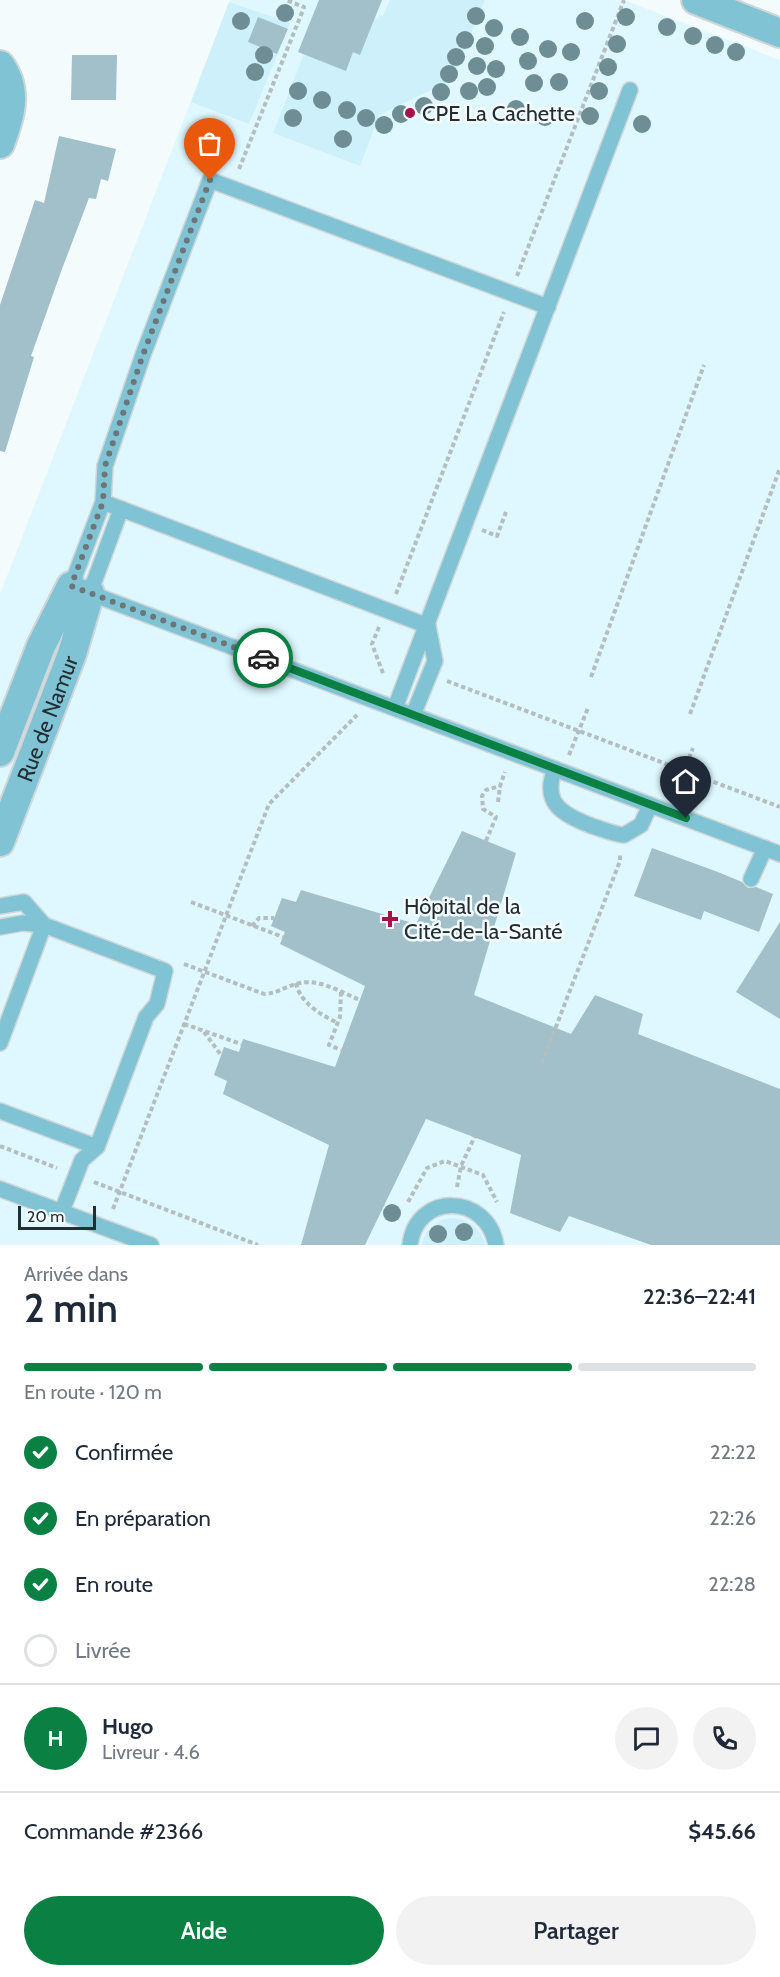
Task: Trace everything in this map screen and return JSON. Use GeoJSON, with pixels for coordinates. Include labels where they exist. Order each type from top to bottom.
{"type":"FeatureCollection","features":[{"type":"Feature","properties":{"kind":"street"},"geometry":{"type":"LineString","coordinates":[[696,0],[780,33]]}},
{"type":"Feature","properties":{"kind":"street"},"geometry":{"type":"LineString","coordinates":[[0,65],[10,85],[12,103],[0,144]]}},
{"type":"Feature","properties":{"kind":"street","name":"Rue de Namur"},"geometry":{"type":"LineString","coordinates":[[0,752],[41,646],[80,589]]}},
{"type":"Feature","properties":{"kind":"street","name":"Rue de Namur"},"geometry":{"type":"LineString","coordinates":[[0,842],[72,654],[80,589]]}},
{"type":"Feature","properties":{"kind":"lane"},"geometry":{"type":"LineString","coordinates":[[395,708],[630,90]]}},
{"type":"Feature","properties":{"kind":"lane"},"geometry":{"type":"LineString","coordinates":[[80,589],[103,502],[105,466],[144,352],[210,180],[549,307]]}},
{"type":"Feature","properties":{"kind":"lane"},"geometry":{"type":"LineString","coordinates":[[103,502],[428,626]]}},
{"type":"Feature","properties":{"kind":"lane"},"geometry":{"type":"LineString","coordinates":[[80,589],[121,509]]}},
{"type":"Feature","properties":{"kind":"lane"},"geometry":{"type":"LineString","coordinates":[[80,589],[780,854]]}},
{"type":"Feature","properties":{"kind":"lane"},"geometry":{"type":"LineString","coordinates":[[412,715],[435,661],[428,626]]}},
{"type":"Feature","properties":{"kind":"lane"},"geometry":{"type":"LineString","coordinates":[[555,769],[549,789],[555,804],[564,813],[589,824],[624,835],[641,825],[650,804]]}},
{"type":"Feature","properties":{"kind":"lane"},"geometry":{"type":"LineString","coordinates":[[751,879],[765,848]]}},
{"type":"Feature","properties":{"kind":"lane"},"geometry":{"type":"LineString","coordinates":[[0,906],[24,902],[44,926]]}},
{"type":"Feature","properties":{"kind":"lane"},"geometry":{"type":"LineString","coordinates":[[0,927],[23,923],[44,926],[165,970],[157,1004],[146,1017],[97,1147],[82,1160],[62,1210]]}},
{"type":"Feature","properties":{"kind":"lane"},"geometry":{"type":"LineString","coordinates":[[0,1043],[44,926]]}},
{"type":"Feature","properties":{"kind":"lane"},"geometry":{"type":"LineString","coordinates":[[0,1111],[97,1147]]}},
{"type":"Feature","properties":{"kind":"lane"},"geometry":{"type":"LineString","coordinates":[[0,1189],[62,1210],[151,1245]]}},
{"type":"Feature","properties":{"kind":"lane"},"geometry":{"type":"LineString","coordinates":[[410,1245],[412,1232],[424,1216],[441,1207],[453,1205],[472,1210],[483,1217],[494,1232],[496,1245]]}},
{"type":"Feature","properties":{"kind":"path"},"geometry":{"type":"LineString","coordinates":[[245,154],[304,7],[286,0]]}},
{"type":"Feature","properties":{"kind":"path"},"geometry":{"type":"LineString","coordinates":[[516,279],[624,0]]}},
{"type":"Feature","properties":{"kind":"path"},"geometry":{"type":"LineString","coordinates":[[394,599],[507,306]]}},
{"type":"Feature","properties":{"kind":"path"},"geometry":{"type":"LineString","coordinates":[[591,677],[704,365]]}},
{"type":"Feature","properties":{"kind":"path"},"geometry":{"type":"LineString","coordinates":[[690,714],[780,468]]}},
{"type":"Feature","properties":{"kind":"path"},"geometry":{"type":"LineString","coordinates":[[466,524],[497,536],[506,512]]}},
{"type":"Feature","properties":{"kind":"path"},"geometry":{"type":"LineString","coordinates":[[372,644],[388,685]]}},
{"type":"Feature","properties":{"kind":"path"},"geometry":{"type":"LineString","coordinates":[[438,678],[780,807]]}},
{"type":"Feature","properties":{"kind":"path"},"geometry":{"type":"LineString","coordinates":[[569,756],[588,708]]}},
{"type":"Feature","properties":{"kind":"path"},"geometry":{"type":"LineString","coordinates":[[120,1192],[269,804],[358,715]]}},
{"type":"Feature","properties":{"kind":"path"},"geometry":{"type":"LineString","coordinates":[[674,797],[693,748]]}},
{"type":"Feature","properties":{"kind":"path"},"geometry":{"type":"LineString","coordinates":[[498,801],[505,771]]}},
{"type":"Feature","properties":{"kind":"path"},"geometry":{"type":"LineString","coordinates":[[486,841],[496,817],[483,809],[482,796],[486,790],[500,786]]}},
{"type":"Feature","properties":{"kind":"path"},"geometry":{"type":"LineString","coordinates":[[542,1063],[620,861],[620,848]]}},
{"type":"Feature","properties":{"kind":"path"},"geometry":{"type":"LineString","coordinates":[[191,902],[283,937]]}},
{"type":"Feature","properties":{"kind":"path"},"geometry":{"type":"LineString","coordinates":[[252,926],[259,918],[274,918]]}},
{"type":"Feature","properties":{"kind":"path"},"geometry":{"type":"LineString","coordinates":[[203,972],[264,994],[271,994],[296,983],[318,982],[360,1000]]}},
{"type":"Feature","properties":{"kind":"path"},"geometry":{"type":"LineString","coordinates":[[296,983],[298,994],[321,1015],[338,1023]]}},
{"type":"Feature","properties":{"kind":"path"},"geometry":{"type":"LineString","coordinates":[[340,992],[342,1007],[329,1045],[341,1050]]}},
{"type":"Feature","properties":{"kind":"path"},"geometry":{"type":"LineString","coordinates":[[184,1024],[241,1044]]}},
{"type":"Feature","properties":{"kind":"path"},"geometry":{"type":"LineString","coordinates":[[204,1031],[221,1055]]}},
{"type":"Feature","properties":{"kind":"path"},"geometry":{"type":"LineString","coordinates":[[461,1166],[475,1136]]}},
{"type":"Feature","properties":{"kind":"path"},"geometry":{"type":"LineString","coordinates":[[0,1146],[61,1170]]}},
{"type":"Feature","properties":{"kind":"path"},"geometry":{"type":"LineString","coordinates":[[91,1181],[258,1245]]}},
{"type":"Feature","properties":{"kind":"shaded area","name":"Hôpital de la Cité-de-la-Santé"},"geometry":{"type":"Polygon","coordinates":[[[230,0],[624,0],[780,60],[780,1245],[0,1245],[0,594],[230,0]]]}},
{"type":"Feature","properties":{"kind":"shaded area"},"geometry":{"type":"Polygon","coordinates":[[[390,0],[485,0],[452,80],[379,115],[360,166],[273,133],[304,54],[346,70],[353,52],[360,55],[375,18],[378,19],[379,15],[383,16],[390,0]]]}},
{"type":"Feature","properties":{"kind":"shaded area"},"geometry":{"type":"Polygon","coordinates":[[[229,2],[290,23],[249,124],[191,102],[229,2]]]}},
{"type":"Feature","properties":{"kind":"shaded area"},"geometry":{"type":"Polygon","coordinates":[[[454,1218],[474,1226],[481,1234],[485,1245],[421,1245],[426,1234],[437,1222],[454,1218]]]}},
{"type":"Feature","properties":{"kind":"building"},"geometry":{"type":"Polygon","coordinates":[[[319,0],[382,0],[360,55],[353,52],[346,71],[298,52],[319,0]]]}},
{"type":"Feature","properties":{"kind":"building"},"geometry":{"type":"Polygon","coordinates":[[[258,17],[288,29],[277,54],[248,42],[258,17]]]}},
{"type":"Feature","properties":{"kind":"building"},"geometry":{"type":"Polygon","coordinates":[[[72,55],[117,55],[116,100],[71,100],[72,55]]]}},
{"type":"Feature","properties":{"kind":"building"},"geometry":{"type":"Polygon","coordinates":[[[59,136],[116,149],[108,181],[101,179],[96,199],[89,198],[62,269],[31,356],[34,357],[5,452],[0,451],[0,305],[35,200],[44,203],[59,136]]]}},
{"type":"Feature","properties":{"kind":"building"},"geometry":{"type":"Polygon","coordinates":[[[462,831],[516,853],[474,995],[571,1034],[595,995],[643,1014],[638,1034],[780,1089],[780,1245],[651,1245],[569,1216],[560,1232],[510,1213],[521,1155],[426,1119],[365,1245],[301,1245],[329,1145],[223,1094],[227,1081],[214,1075],[224,1047],[239,1052],[243,1039],[335,1067],[365,986],[280,944],[285,932],[271,926],[282,898],[296,902],[301,890],[416,924],[462,831]]]}},
{"type":"Feature","properties":{"kind":"building"},"geometry":{"type":"Polygon","coordinates":[[[652,848],[742,882],[748,888],[756,887],[773,894],[759,932],[704,911],[701,920],[634,896],[652,848]]]}},
{"type":"Feature","properties":{"kind":"building"},"geometry":{"type":"Polygon","coordinates":[[[780,922],[780,1019],[736,992],[780,922]]]}},
{"type":"Feature","properties":{"kind":"way so far"},"geometry":{"type":"LineString","coordinates":[[210,180],[144,352],[105,466],[103,502],[71,586],[263,658]]}},
{"type":"Feature","properties":{"kind":"place","name":"CPE La Cachette"},"geometry":{"type":"Point","coordinates":[410,113]}},
{"type":"Feature","properties":{"kind":"place","name":"Hôpital de la Cité-de-la-Santé"},"geometry":{"type":"Point","coordinates":[390,919]}},
{"type":"Feature","properties":{"kind":"route"},"geometry":{"type":"LineString","coordinates":[[263,658],[686,818]]}}]}
